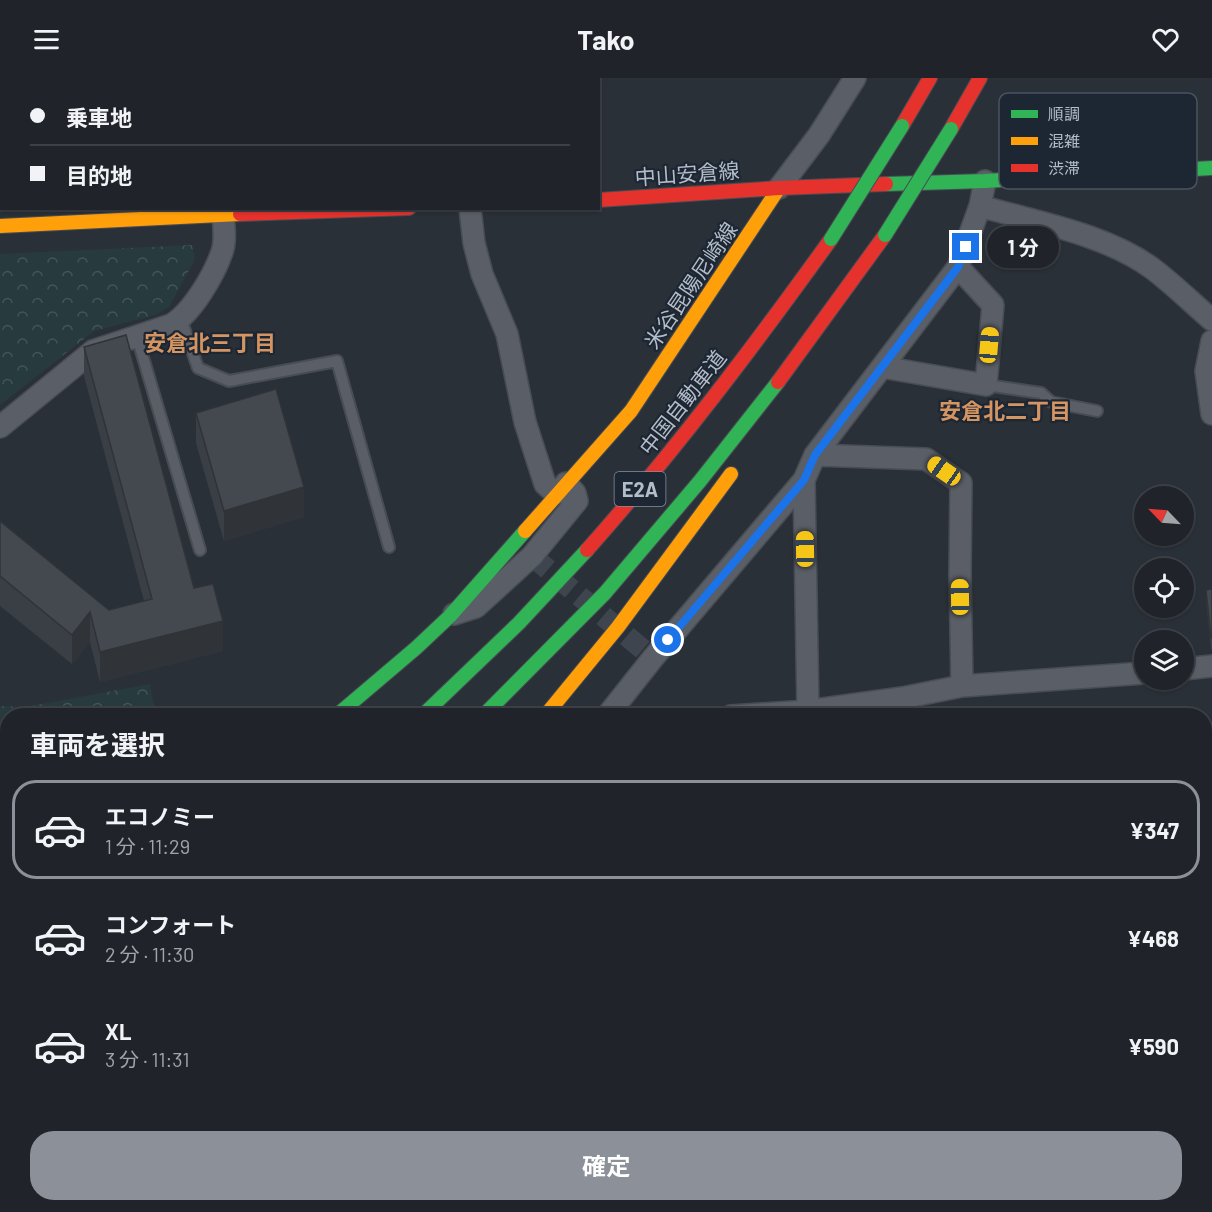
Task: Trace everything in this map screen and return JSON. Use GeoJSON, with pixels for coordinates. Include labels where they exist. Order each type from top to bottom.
{"type":"FeatureCollection","features":[{"type":"Feature","properties":{"kind":"main road","name":"中国自動車道"},"geometry":{"type":"LineString","coordinates":[[431,708],[482,660],[574,566],[668,456],[756,343],[831,239],[930,78]]}},
{"type":"Feature","properties":{"kind":"main road","name":"E2A"},"geometry":{"type":"LineString","coordinates":[[491,708],[606,593],[700,481],[789,368],[885,235],[981,78]]}},
{"type":"Feature","properties":{"kind":"main road"},"geometry":{"type":"LineString","coordinates":[[1197,169],[1212,168]]}},
{"type":"Feature","properties":{"kind":"main road"},"geometry":{"type":"LineString","coordinates":[[779,188],[999,180]]}},
{"type":"Feature","properties":{"kind":"main road","name":"中山安倉線"},"geometry":{"type":"LineString","coordinates":[[600,200],[779,188]]}},
{"type":"Feature","properties":{"kind":"main road","name":"米谷昆陽尼崎線"},"geometry":{"type":"LineString","coordinates":[[561,488],[631,411],[779,188]]}},
{"type":"Feature","properties":{"kind":"main road"},"geometry":{"type":"LineString","coordinates":[[0,226],[312,210]]}},
{"type":"Feature","properties":{"kind":"main road"},"geometry":{"type":"LineString","coordinates":[[775,408],[885,235]]}},
{"type":"Feature","properties":{"kind":"main road"},"geometry":{"type":"LineString","coordinates":[[552,708],[592,662],[737,466]]}},
{"type":"Feature","properties":{"kind":"main road"},"geometry":{"type":"LineString","coordinates":[[345,708],[450,616]]}},
{"type":"Feature","properties":{"kind":"street"},"geometry":{"type":"LineString","coordinates":[[779,188],[819,135],[855,78]]}},
{"type":"Feature","properties":{"kind":"street"},"geometry":{"type":"LineString","coordinates":[[613,708],[804,480],[815,455],[958,267],[980,206],[985,181]]}},
{"type":"Feature","properties":{"kind":"street"},"geometry":{"type":"LineString","coordinates":[[980,206],[1073,232],[1116,248],[1152,268],[1212,320]]}},
{"type":"Feature","properties":{"kind":"street"},"geometry":{"type":"LineString","coordinates":[[450,616],[476,607],[532,556],[577,501],[575,493],[545,484],[525,422],[507,334],[483,274],[474,243],[470,210]]}},
{"type":"Feature","properties":{"kind":"street"},"geometry":{"type":"LineString","coordinates":[[0,427],[93,351],[171,325],[182,319],[192,308],[222,252],[225,236],[223,215]]}},
{"type":"Feature","properties":{"kind":"street"},"geometry":{"type":"LineString","coordinates":[[882,367],[986,385],[993,305],[958,267]]}},
{"type":"Feature","properties":{"kind":"street"},"geometry":{"type":"LineString","coordinates":[[1212,342],[1206,371],[1212,414]]}},
{"type":"Feature","properties":{"kind":"street"},"geometry":{"type":"LineString","coordinates":[[815,455],[926,459],[961,483],[962,686]]}},
{"type":"Feature","properties":{"kind":"street"},"geometry":{"type":"LineString","coordinates":[[804,480],[808,708]]}},
{"type":"Feature","properties":{"kind":"street"},"geometry":{"type":"LineString","coordinates":[[1194,668],[1212,666]]}},
{"type":"Feature","properties":{"kind":"street"},"geometry":{"type":"LineString","coordinates":[[880,708],[904,707],[962,686],[1134,674]]}},
{"type":"Feature","properties":{"kind":"lane"},"geometry":{"type":"LineString","coordinates":[[182,319],[198,368],[229,381],[337,361],[389,547]]}},
{"type":"Feature","properties":{"kind":"lane"},"geometry":{"type":"LineString","coordinates":[[137,337],[200,550]]}},
{"type":"Feature","properties":{"kind":"lane"},"geometry":{"type":"LineString","coordinates":[[986,385],[1041,393],[1051,402],[1097,411]]}},
{"type":"Feature","properties":{"kind":"green space"},"geometry":{"type":"Polygon","coordinates":[[[192,245],[195,257],[169,307],[155,315],[94,331],[0,405],[0,254],[192,245]]]}},
{"type":"Feature","properties":{"kind":"green space"},"geometry":{"type":"Polygon","coordinates":[[[150,684],[154,708],[0,708],[0,706],[26,707],[150,684]]]}},
{"type":"Feature","properties":{"kind":"building"},"geometry":{"type":"Polygon","coordinates":[[[126,335],[194,588],[213,584],[223,621],[100,652],[90,612],[72,635],[0,576],[0,521],[109,610],[152,599],[84,347],[126,335]]]}},
{"type":"Feature","properties":{"kind":"building"},"geometry":{"type":"Polygon","coordinates":[[[276,389],[304,487],[224,511],[196,413],[276,389]]]}},
{"type":"Feature","properties":{"kind":"building"},"geometry":{"type":"Polygon","coordinates":[[[1212,589],[1212,638],[1211,638],[1206,590],[1212,589]]]}},
{"type":"Feature","properties":{"kind":"tunnel"},"geometry":{"type":"LineString","coordinates":[[532,556],[653,658]]}},
{"type":"Feature","properties":{"kind":"traffic: fast"},"geometry":{"type":"LineString","coordinates":[[831,239],[902,126]]}},
{"type":"Feature","properties":{"kind":"traffic: fast"},"geometry":{"type":"LineString","coordinates":[[885,235],[951,129]]}},
{"type":"Feature","properties":{"kind":"traffic: fast"},"geometry":{"type":"LineString","coordinates":[[1197,169],[1212,168]]}},
{"type":"Feature","properties":{"kind":"traffic: fast"},"geometry":{"type":"LineString","coordinates":[[886,184],[999,180]]}},
{"type":"Feature","properties":{"kind":"traffic: fast"},"geometry":{"type":"LineString","coordinates":[[491,708],[605,593],[700,481],[778,382]]}},
{"type":"Feature","properties":{"kind":"traffic: fast"},"geometry":{"type":"LineString","coordinates":[[345,708],[450,616],[525,531]]}},
{"type":"Feature","properties":{"kind":"traffic: fast"},"geometry":{"type":"LineString","coordinates":[[430,708],[519,623],[587,550]]}},
{"type":"Feature","properties":{"kind":"traffic: slow"},"geometry":{"type":"LineString","coordinates":[[525,531],[631,411],[779,188]]}},
{"type":"Feature","properties":{"kind":"traffic: slow"},"geometry":{"type":"LineString","coordinates":[[0,226],[240,214]]}},
{"type":"Feature","properties":{"kind":"traffic: slow"},"geometry":{"type":"LineString","coordinates":[[552,708],[618,627],[731,474]]}},
{"type":"Feature","properties":{"kind":"traffic: jam"},"geometry":{"type":"LineString","coordinates":[[902,126],[930,78]]}},
{"type":"Feature","properties":{"kind":"traffic: jam"},"geometry":{"type":"LineString","coordinates":[[951,129],[980,78]]}},
{"type":"Feature","properties":{"kind":"traffic: jam"},"geometry":{"type":"LineString","coordinates":[[600,200],[779,188],[886,184]]}},
{"type":"Feature","properties":{"kind":"traffic: jam"},"geometry":{"type":"LineString","coordinates":[[240,214],[353,210]]}},
{"type":"Feature","properties":{"kind":"traffic: jam"},"geometry":{"type":"LineString","coordinates":[[778,382],[885,235]]}},
{"type":"Feature","properties":{"kind":"traffic: jam"},"geometry":{"type":"LineString","coordinates":[[587,550],[713,398],[831,239]]}},
{"type":"Feature","properties":{"kind":"district","name":"安倉北三丁目"},"geometry":{"type":"Point","coordinates":[210,342]}},
{"type":"Feature","properties":{"kind":"district","name":"安倉北二丁目"},"geometry":{"type":"Point","coordinates":[1005,410]}},
{"type":"Feature","properties":{"kind":"route"},"geometry":{"type":"LineString","coordinates":[[668,640],[804,480],[815,455],[958,267],[966,247]]}}]}
